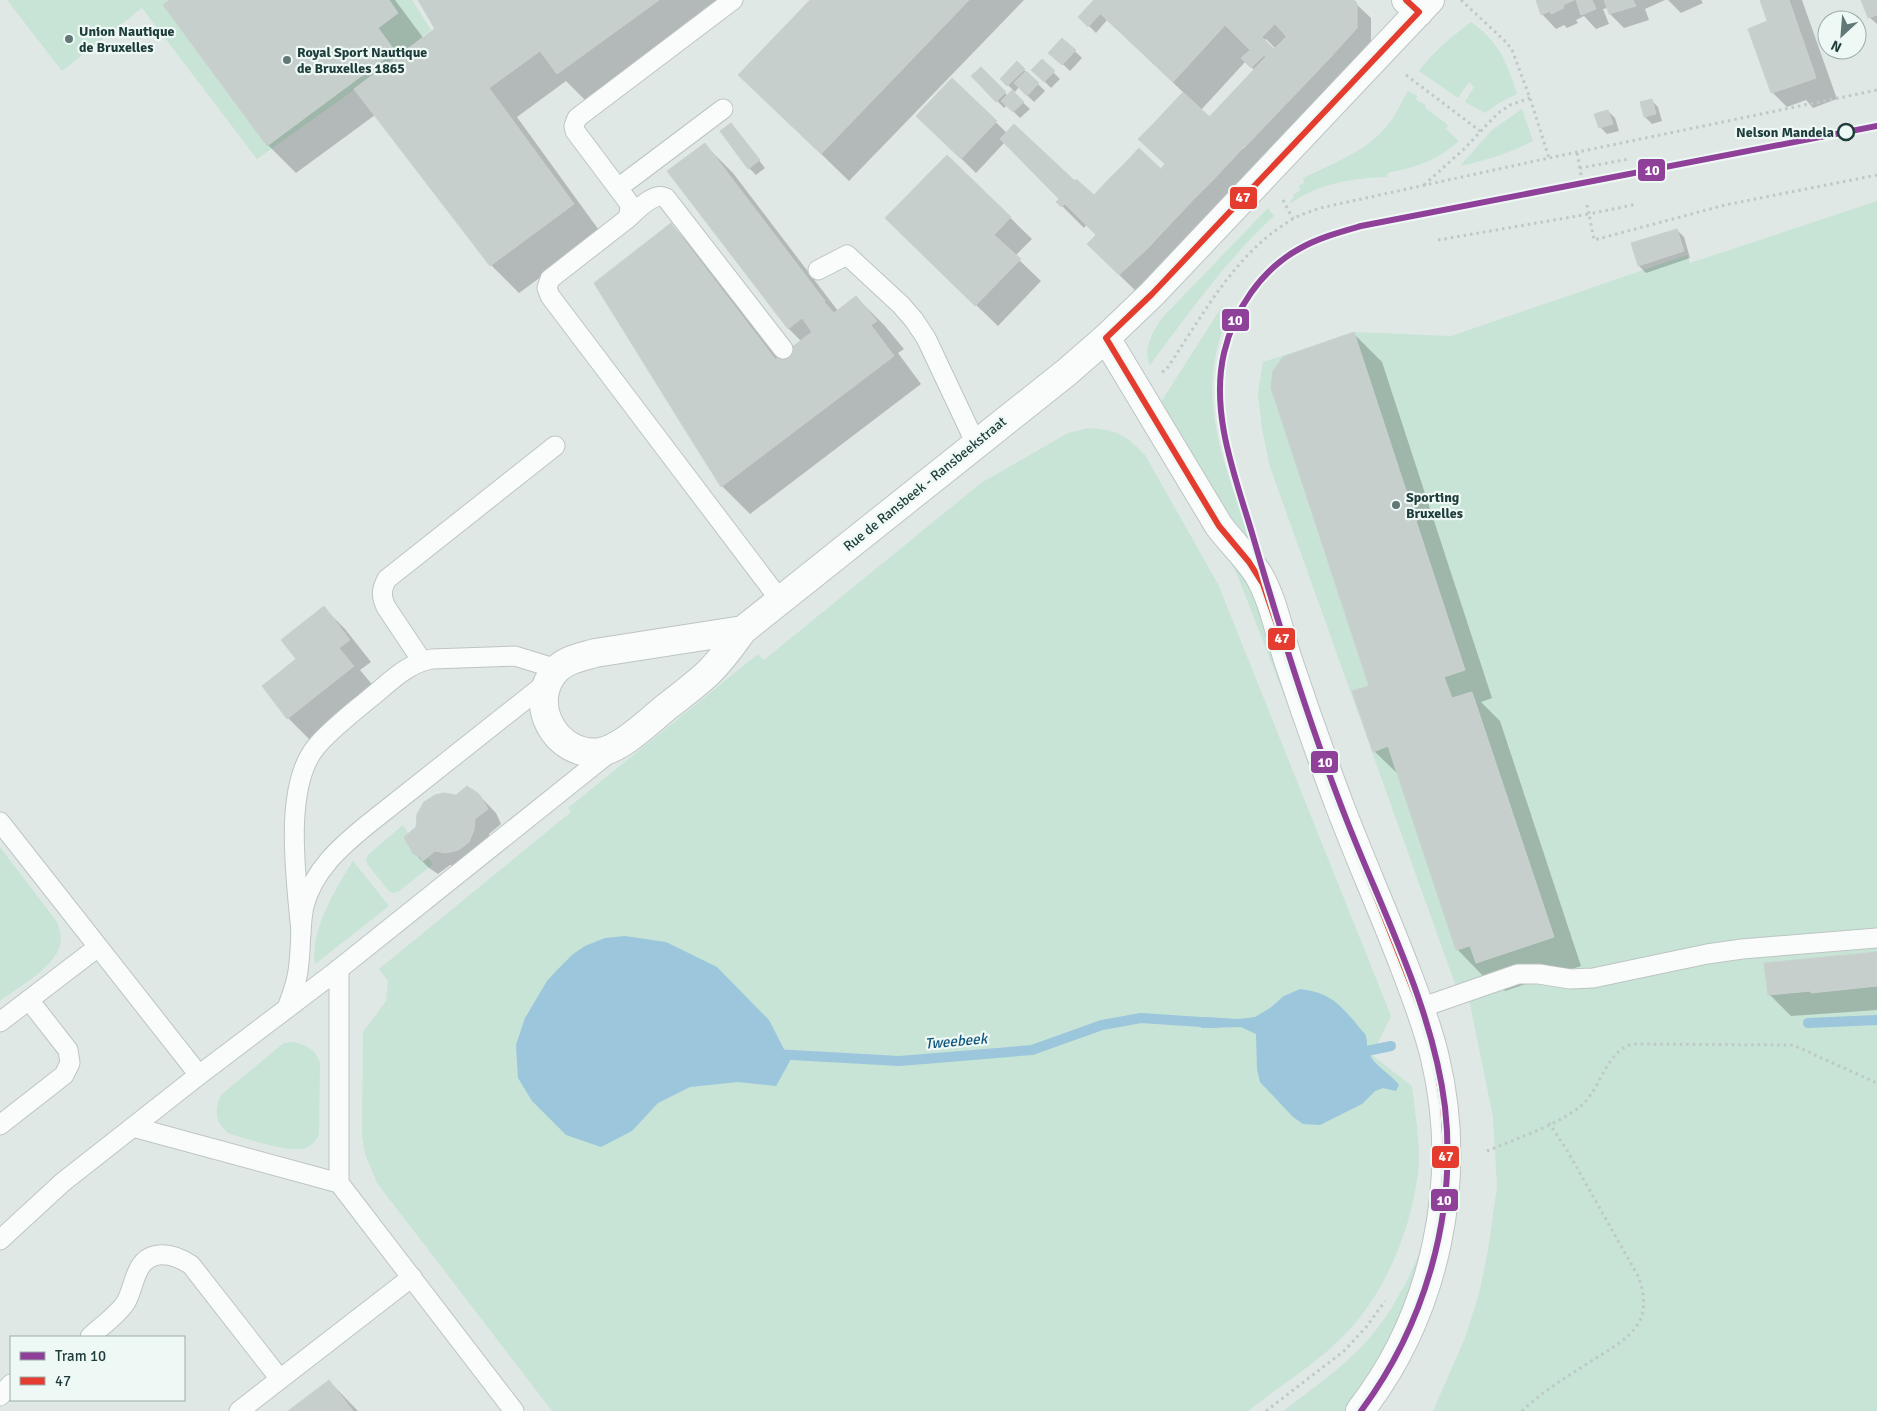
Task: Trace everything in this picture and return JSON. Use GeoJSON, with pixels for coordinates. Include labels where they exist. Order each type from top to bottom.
{"type":"FeatureCollection","features":[{"type":"Feature","properties":{"kind":"street","name":"Rue de Ransbeek - Ransbeekstraat"},"geometry":{"type":"LineString","coordinates":[[554,675],[545,694],[544,711],[551,730],[564,742],[581,751],[601,752],[620,744],[708,674],[743,630],[1106,338],[1152,294],[1418,4]]}},
{"type":"Feature","properties":{"kind":"street"},"geometry":{"type":"LineString","coordinates":[[1106,338],[1219,526],[1233,545],[1248,559],[1259,576],[1268,596],[1301,699],[1339,804],[1420,1008],[1435,1057],[1440,1079],[1446,1132],[1446,1175],[1439,1235],[1428,1280],[1408,1330],[1372,1396],[1360,1411]]}},
{"type":"Feature","properties":{"kind":"street"},"geometry":{"type":"LineString","coordinates":[[554,675],[572,659],[595,653],[743,630]]}},
{"type":"Feature","properties":{"kind":"lane"},"geometry":{"type":"LineString","coordinates":[[627,219],[630,207],[618,188],[577,135],[574,126],[576,118],[733,0]]}},
{"type":"Feature","properties":{"kind":"lane"},"geometry":{"type":"LineString","coordinates":[[618,188],[723,109]]}},
{"type":"Feature","properties":{"kind":"lane"},"geometry":{"type":"LineString","coordinates":[[780,600],[548,293],[547,283],[655,197],[661,196],[666,198],[783,349]]}},
{"type":"Feature","properties":{"kind":"lane"},"geometry":{"type":"LineString","coordinates":[[818,270],[847,255],[901,305],[926,338],[976,444]]}},
{"type":"Feature","properties":{"kind":"lane"},"geometry":{"type":"LineString","coordinates":[[422,661],[382,598],[382,588],[386,579],[555,446]]}},
{"type":"Feature","properties":{"kind":"lane"},"geometry":{"type":"LineString","coordinates":[[287,1008],[296,983],[304,906],[311,886],[339,848],[554,675],[515,656],[432,658],[422,661],[401,673],[334,728],[309,757],[299,788],[295,813],[295,864],[301,933]]}},
{"type":"Feature","properties":{"kind":"lane"},"geometry":{"type":"LineString","coordinates":[[0,1240],[63,1182],[199,1075],[339,969],[620,744]]}},
{"type":"Feature","properties":{"kind":"lane"},"geometry":{"type":"LineString","coordinates":[[0,822],[199,1075]]}},
{"type":"Feature","properties":{"kind":"lane"},"geometry":{"type":"LineString","coordinates":[[1420,1008],[1518,974],[1539,974],[1570,979],[1593,978],[1707,954],[1742,949],[1877,938]]}},
{"type":"Feature","properties":{"kind":"lane"},"geometry":{"type":"LineString","coordinates":[[0,1022],[98,946]]}},
{"type":"Feature","properties":{"kind":"lane"},"geometry":{"type":"LineString","coordinates":[[339,969],[339,1182]]}},
{"type":"Feature","properties":{"kind":"lane"},"geometry":{"type":"LineString","coordinates":[[0,1125],[64,1075],[70,1063],[68,1050],[29,1000]]}},
{"type":"Feature","properties":{"kind":"lane"},"geometry":{"type":"LineString","coordinates":[[133,1127],[339,1182],[514,1411]]}},
{"type":"Feature","properties":{"kind":"lane"},"geometry":{"type":"LineString","coordinates":[[91,1336],[125,1303],[141,1264],[149,1256],[169,1254],[182,1258],[191,1265],[280,1379]]}},
{"type":"Feature","properties":{"kind":"lane"},"geometry":{"type":"LineString","coordinates":[[239,1411],[412,1277]]}},
{"type":"Feature","properties":{"kind":"lane"},"geometry":{"type":"LineString","coordinates":[[0,1396],[10,1385]]}},
{"type":"Feature","properties":{"kind":"path"},"geometry":{"type":"LineString","coordinates":[[1461,0],[1510,46],[1530,98],[1549,158]]}},
{"type":"Feature","properties":{"kind":"path"},"geometry":{"type":"LineString","coordinates":[[1406,74],[1480,131]]}},
{"type":"Feature","properties":{"kind":"path"},"geometry":{"type":"LineString","coordinates":[[1136,387],[1166,370],[1236,269],[1257,247],[1293,220],[1320,208],[1577,152],[1877,90]]}},
{"type":"Feature","properties":{"kind":"path"},"geometry":{"type":"LineString","coordinates":[[1424,186],[1464,149],[1498,113],[1510,105],[1530,98]]}},
{"type":"Feature","properties":{"kind":"path"},"geometry":{"type":"LineString","coordinates":[[1577,152],[1581,175]]}},
{"type":"Feature","properties":{"kind":"path"},"geometry":{"type":"LineString","coordinates":[[1580,168],[1628,159]]}},
{"type":"Feature","properties":{"kind":"path"},"geometry":{"type":"LineString","coordinates":[[1587,205],[1594,240],[1725,205],[1877,175]]}},
{"type":"Feature","properties":{"kind":"path"},"geometry":{"type":"LineString","coordinates":[[1281,198],[1293,220]]}},
{"type":"Feature","properties":{"kind":"path"},"geometry":{"type":"LineString","coordinates":[[1438,240],[1637,204]]}},
{"type":"Feature","properties":{"kind":"path"},"geometry":{"type":"LineString","coordinates":[[1487,1151],[1549,1123],[1583,1104],[1618,1051],[1625,1046],[1633,1044],[1792,1045],[1877,1083]]}},
{"type":"Feature","properties":{"kind":"path"},"geometry":{"type":"LineString","coordinates":[[1522,1411],[1537,1397],[1618,1344],[1633,1331],[1639,1323],[1644,1305],[1642,1286],[1638,1276],[1568,1152],[1549,1123]]}},
{"type":"Feature","properties":{"kind":"path"},"geometry":{"type":"LineString","coordinates":[[1266,1411],[1344,1351],[1367,1326],[1390,1293]]}},
{"type":"Feature","properties":{"kind":"green space","name":"Royal Sport Nautique de Bruxelles 1865"},"geometry":{"type":"Polygon","coordinates":[[[7,0],[412,0],[431,30],[343,98],[257,159],[142,8],[62,71],[7,0]]]}},
{"type":"Feature","properties":{"kind":"green space"},"geometry":{"type":"Polygon","coordinates":[[[1471,22],[1489,37],[1501,54],[1510,72],[1517,94],[1485,113],[1465,102],[1474,87],[1469,82],[1458,98],[1419,71],[1443,45],[1471,22]]]}},
{"type":"Feature","properties":{"kind":"green space"},"geometry":{"type":"Polygon","coordinates":[[[1408,91],[1417,96],[1416,100],[1426,105],[1425,108],[1448,125],[1446,129],[1459,141],[1443,154],[1417,166],[1388,173],[1387,177],[1350,180],[1325,186],[1290,202],[1294,197],[1293,195],[1300,190],[1299,185],[1304,183],[1303,178],[1340,161],[1364,147],[1385,129],[1408,91]]]}},
{"type":"Feature","properties":{"kind":"green space"},"geometry":{"type":"Polygon","coordinates":[[[1522,109],[1533,141],[1515,150],[1460,166],[1492,130],[1522,109]]]}},
{"type":"Feature","properties":{"kind":"green space"},"geometry":{"type":"Polygon","coordinates":[[[1877,201],[1877,1411],[1433,1411],[1465,1338],[1479,1294],[1488,1250],[1497,1187],[1493,1117],[1469,999],[1459,995],[1270,467],[1262,429],[1258,393],[1263,362],[1354,332],[1451,336],[1687,255],[1690,263],[1877,201]]]}},
{"type":"Feature","properties":{"kind":"green space"},"geometry":{"type":"Polygon","coordinates":[[[1268,208],[1274,216],[1224,269],[1150,365],[1147,353],[1148,347],[1152,335],[1162,318],[1268,208]]]}},
{"type":"Feature","properties":{"kind":"green space"},"geometry":{"type":"Polygon","coordinates":[[[1221,308],[1229,313],[1218,343],[1213,372],[1213,400],[1222,456],[1252,540],[1246,542],[1239,538],[1159,405],[1221,308]]]}},
{"type":"Feature","properties":{"kind":"green space"},"geometry":{"type":"Polygon","coordinates":[[[1088,428],[1120,434],[1132,442],[1145,455],[1218,584],[1391,1016],[1372,1055],[1412,1086],[1419,1162],[1414,1196],[1401,1243],[1380,1288],[1352,1327],[1335,1344],[1248,1411],[552,1411],[377,1183],[365,1154],[362,1136],[363,1032],[386,1001],[388,981],[379,969],[571,812],[568,808],[758,654],[764,660],[981,483],[1068,433],[1088,428]]]}},
{"type":"Feature","properties":{"kind":"green space"},"geometry":{"type":"Polygon","coordinates":[[[1222,547],[1248,576],[1295,709],[1290,711],[1237,574],[1222,547]]]}},
{"type":"Feature","properties":{"kind":"green space"},"geometry":{"type":"Polygon","coordinates":[[[403,825],[408,833],[404,837],[410,850],[416,856],[427,857],[433,864],[398,892],[393,893],[389,891],[367,864],[366,859],[368,855],[403,825]]]}},
{"type":"Feature","properties":{"kind":"green space"},"geometry":{"type":"Polygon","coordinates":[[[0,847],[57,922],[61,939],[57,953],[51,961],[0,1001],[0,847]]]}},
{"type":"Feature","properties":{"kind":"green space"},"geometry":{"type":"Polygon","coordinates":[[[353,861],[389,906],[315,964],[314,951],[320,924],[332,897],[353,861]]]}},
{"type":"Feature","properties":{"kind":"green space"},"geometry":{"type":"Polygon","coordinates":[[[294,1042],[310,1049],[316,1054],[320,1063],[319,1134],[315,1140],[306,1148],[290,1149],[268,1145],[228,1133],[223,1129],[217,1115],[218,1104],[222,1094],[284,1043],[294,1042]]]}},
{"type":"Feature","properties":{"kind":"green space"},"geometry":{"type":"Polygon","coordinates":[[[1424,1241],[1411,1301],[1349,1411],[1283,1411],[1341,1366],[1373,1334],[1394,1305],[1424,1241]]]}},
{"type":"Feature","properties":{"kind":"water"},"geometry":{"type":"Polygon","coordinates":[[[625,936],[666,942],[717,967],[769,1020],[790,1061],[776,1086],[738,1082],[690,1087],[658,1103],[632,1131],[601,1147],[566,1135],[532,1101],[518,1078],[516,1045],[525,1018],[547,981],[573,954],[585,946],[605,938],[625,936]]]}},
{"type":"Feature","properties":{"kind":"water"},"geometry":{"type":"Polygon","coordinates":[[[1300,989],[1322,994],[1344,1010],[1365,1034],[1368,1051],[1372,1058],[1399,1085],[1396,1091],[1383,1088],[1375,1091],[1362,1104],[1320,1125],[1303,1124],[1293,1117],[1260,1082],[1257,1069],[1256,1034],[1241,1027],[1201,1028],[1206,1017],[1238,1019],[1255,1017],[1270,1008],[1284,996],[1300,989]]]}},
{"type":"Feature","properties":{"kind":"building","name":"Royal Sport Nautique de Bruxelles 1865"},"geometry":{"type":"Polygon","coordinates":[[[169,0],[389,0],[398,13],[378,28],[395,51],[267,146],[163,5],[169,0]]]}},
{"type":"Feature","properties":{"kind":"building"},"geometry":{"type":"Polygon","coordinates":[[[418,0],[473,0],[435,29],[418,0]]]}},
{"type":"Feature","properties":{"kind":"building"},"geometry":{"type":"Polygon","coordinates":[[[473,0],[659,0],[557,74],[540,51],[489,88],[574,204],[490,266],[354,89],[473,0]]]}},
{"type":"Feature","properties":{"kind":"building"},"geometry":{"type":"Polygon","coordinates":[[[810,0],[969,0],[821,154],[738,75],[810,0]]]}},
{"type":"Feature","properties":{"kind":"building"},"geometry":{"type":"Polygon","coordinates":[[[1094,0],[1248,0],[1173,82],[1090,4],[1094,0]]]}},
{"type":"Feature","properties":{"kind":"building"},"geometry":{"type":"Polygon","coordinates":[[[1248,0],[1298,0],[1262,37],[1236,12],[1248,0]]]}},
{"type":"Feature","properties":{"kind":"building"},"geometry":{"type":"Polygon","coordinates":[[[1298,0],[1354,0],[1357,3],[1357,28],[1329,59],[1295,28],[1286,36],[1275,24],[1298,0]]]}},
{"type":"Feature","properties":{"kind":"building"},"geometry":{"type":"Polygon","coordinates":[[[1536,0],[1574,0],[1563,5],[1564,8],[1551,14],[1550,11],[1541,15],[1536,0]]]}},
{"type":"Feature","properties":{"kind":"building"},"geometry":{"type":"Polygon","coordinates":[[[1576,0],[1592,0],[1596,9],[1581,15],[1576,0]]]}},
{"type":"Feature","properties":{"kind":"building"},"geometry":{"type":"Polygon","coordinates":[[[1604,0],[1633,0],[1636,6],[1609,14],[1604,0]]]}},
{"type":"Feature","properties":{"kind":"building"},"geometry":{"type":"Polygon","coordinates":[[[1760,0],[1789,0],[1816,78],[1790,87],[1760,0]]]}},
{"type":"Feature","properties":{"kind":"building"},"geometry":{"type":"Polygon","coordinates":[[[1861,0],[1877,0],[1877,15],[1868,18],[1867,10],[1865,10],[1861,0]]]}},
{"type":"Feature","properties":{"kind":"building"},"geometry":{"type":"Polygon","coordinates":[[[1090,4],[1100,14],[1088,27],[1078,17],[1090,4]]]}},
{"type":"Feature","properties":{"kind":"building"},"geometry":{"type":"Polygon","coordinates":[[[1236,12],[1274,49],[1266,57],[1264,55],[1251,68],[1241,58],[1250,50],[1225,25],[1236,12]]]}},
{"type":"Feature","properties":{"kind":"building"},"geometry":{"type":"Polygon","coordinates":[[[1767,21],[1790,87],[1771,93],[1748,29],[1767,21]]]}},
{"type":"Feature","properties":{"kind":"building"},"geometry":{"type":"Polygon","coordinates":[[[1295,28],[1329,59],[1309,80],[1276,47],[1295,28]]]}},
{"type":"Feature","properties":{"kind":"building"},"geometry":{"type":"Polygon","coordinates":[[[1062,38],[1076,50],[1062,65],[1048,53],[1062,38]]]}},
{"type":"Feature","properties":{"kind":"building"},"geometry":{"type":"Polygon","coordinates":[[[1275,47],[1309,80],[1243,149],[1210,116],[1275,47]]]}},
{"type":"Feature","properties":{"kind":"building"},"geometry":{"type":"Polygon","coordinates":[[[1042,59],[1055,71],[1044,82],[1031,70],[1042,59]]]}},
{"type":"Feature","properties":{"kind":"building"},"geometry":{"type":"Polygon","coordinates":[[[1017,61],[1025,69],[1007,86],[1000,79],[1017,61]]]}},
{"type":"Feature","properties":{"kind":"building"},"geometry":{"type":"Polygon","coordinates":[[[981,67],[1006,92],[996,102],[971,76],[981,67]]]}},
{"type":"Feature","properties":{"kind":"building"},"geometry":{"type":"Polygon","coordinates":[[[1026,71],[1039,83],[1027,96],[1014,83],[1026,71]]]}},
{"type":"Feature","properties":{"kind":"building"},"geometry":{"type":"Polygon","coordinates":[[[952,78],[997,121],[961,159],[916,116],[952,78]]]}},
{"type":"Feature","properties":{"kind":"building"},"geometry":{"type":"Polygon","coordinates":[[[1012,90],[1024,102],[1013,112],[1001,101],[1012,90]]]}},
{"type":"Feature","properties":{"kind":"building"},"geometry":{"type":"Polygon","coordinates":[[[1183,92],[1243,148],[1228,164],[1168,108],[1183,92]]]}},
{"type":"Feature","properties":{"kind":"building"},"geometry":{"type":"Polygon","coordinates":[[[1652,99],[1656,114],[1644,117],[1640,102],[1652,99]]]}},
{"type":"Feature","properties":{"kind":"building"},"geometry":{"type":"Polygon","coordinates":[[[1168,108],[1228,164],[1214,179],[1154,123],[1168,108]]]}},
{"type":"Feature","properties":{"kind":"building"},"geometry":{"type":"Polygon","coordinates":[[[1608,110],[1613,124],[1599,128],[1594,114],[1608,110]]]}},
{"type":"Feature","properties":{"kind":"building"},"geometry":{"type":"Polygon","coordinates":[[[731,123],[760,160],[748,169],[720,131],[731,123]]]}},
{"type":"Feature","properties":{"kind":"building"},"geometry":{"type":"Polygon","coordinates":[[[1154,123],[1214,179],[1193,200],[1161,168],[1165,164],[1138,139],[1154,123]]]}},
{"type":"Feature","properties":{"kind":"building"},"geometry":{"type":"Polygon","coordinates":[[[1014,124],[1075,181],[1076,179],[1094,195],[1148,248],[1119,275],[1087,244],[1096,235],[1065,204],[1061,207],[1056,202],[1059,199],[1000,139],[1014,124]]]}},
{"type":"Feature","properties":{"kind":"building"},"geometry":{"type":"Polygon","coordinates":[[[705,143],[824,302],[834,313],[856,296],[877,321],[871,325],[894,356],[721,487],[684,428],[812,332],[802,318],[788,329],[667,171],[705,143]]]}},
{"type":"Feature","properties":{"kind":"building"},"geometry":{"type":"Polygon","coordinates":[[[1139,148],[1193,200],[1178,216],[1124,164],[1139,148]]]}},
{"type":"Feature","properties":{"kind":"building"},"geometry":{"type":"Polygon","coordinates":[[[947,155],[1011,217],[994,235],[1021,259],[975,306],[885,218],[947,155]]]}},
{"type":"Feature","properties":{"kind":"building"},"geometry":{"type":"Polygon","coordinates":[[[1124,164],[1178,216],[1163,232],[1109,179],[1124,164]]]}},
{"type":"Feature","properties":{"kind":"building"},"geometry":{"type":"Polygon","coordinates":[[[1109,179],[1163,232],[1148,248],[1094,195],[1109,179]]]}},
{"type":"Feature","properties":{"kind":"building"},"geometry":{"type":"Polygon","coordinates":[[[671,223],[775,359],[684,428],[594,283],[671,223]]]}},
{"type":"Feature","properties":{"kind":"building"},"geometry":{"type":"Polygon","coordinates":[[[1677,229],[1684,251],[1638,266],[1631,243],[1677,229]]]}},
{"type":"Feature","properties":{"kind":"building"},"geometry":{"type":"Polygon","coordinates":[[[1354,332],[1465,670],[1444,677],[1452,698],[1472,692],[1554,937],[1476,963],[1470,946],[1456,950],[1388,746],[1373,752],[1352,691],[1369,686],[1271,388],[1273,371],[1283,357],[1354,332]]]}},
{"type":"Feature","properties":{"kind":"building"},"geometry":{"type":"Polygon","coordinates":[[[324,606],[350,640],[339,648],[354,666],[287,719],[262,686],[296,659],[281,640],[324,606]]]}},
{"type":"Feature","properties":{"kind":"building"},"geometry":{"type":"Polygon","coordinates":[[[467,786],[479,794],[488,809],[475,819],[474,830],[469,842],[455,851],[445,853],[435,851],[423,861],[420,857],[413,854],[404,837],[416,827],[417,814],[424,802],[435,795],[444,793],[456,795],[467,786]]]}},
{"type":"Feature","properties":{"kind":"building"},"geometry":{"type":"Polygon","coordinates":[[[1877,952],[1877,986],[1811,993],[1811,991],[1768,995],[1764,963],[1877,952]]]}},
{"type":"Feature","properties":{"kind":"building"},"geometry":{"type":"Polygon","coordinates":[[[329,1380],[353,1411],[288,1411],[329,1380]]]}},
{"type":"Feature","properties":{"kind":"waterway","name":"Tweebeek"},"geometry":{"type":"LineString","coordinates":[[774,1054],[899,1061],[1032,1050],[1102,1025],[1141,1018],[1216,1023]]}},
{"type":"Feature","properties":{"kind":"waterway","name":"Tweebeek"},"geometry":{"type":"LineString","coordinates":[[1808,1023],[1877,1020]]}},
{"type":"Feature","properties":{"kind":"waterway","name":"Tweebeek"},"geometry":{"type":"LineString","coordinates":[[1355,1048],[1367,1051],[1391,1046]]}},
{"type":"Feature","properties":{"kind":"tram line","name":"10"},"geometry":{"type":"LineString","coordinates":[[1361,1411],[1383,1378],[1403,1342],[1419,1305],[1432,1267],[1441,1228],[1446,1188],[1447,1147],[1445,1107],[1430,1033],[1405,961],[1320,750],[1232,467],[1222,421],[1220,376],[1224,353],[1235,322],[1251,293],[1273,268],[1299,249],[1321,238],[1361,226],[1877,126]]}},
{"type":"Feature","properties":{"kind":"transit line","name":"47"},"geometry":{"type":"LineString","coordinates":[[1360,1411],[1386,1373],[1408,1332],[1425,1288],[1437,1243],[1444,1197],[1446,1150],[1443,1104],[1435,1058],[1422,1012],[1332,786],[1263,584],[1249,562],[1219,526],[1106,338],[1152,294],[1419,12],[1406,0]]}},
{"type":"Feature","properties":{"kind":"place","name":"Union Nautique de Bruxelles"},"geometry":{"type":"Point","coordinates":[69,39]}},
{"type":"Feature","properties":{"kind":"place","name":"Royal Sport Nautique de Bruxelles 1865"},"geometry":{"type":"Point","coordinates":[287,60]}},
{"type":"Feature","properties":{"kind":"place","name":"Nelson Mandela"},"geometry":{"type":"Point","coordinates":[1846,132]}},
{"type":"Feature","properties":{"kind":"place","name":"Sporting Bruxelles"},"geometry":{"type":"Point","coordinates":[1396,505]}}]}
